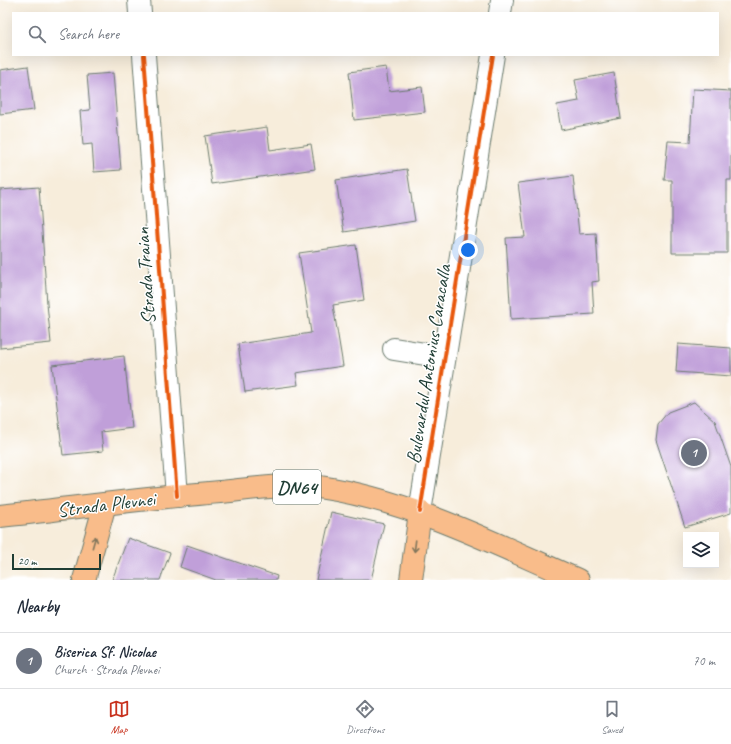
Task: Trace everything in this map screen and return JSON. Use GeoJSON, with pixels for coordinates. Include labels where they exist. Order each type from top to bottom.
{"type":"FeatureCollection","features":[{"type":"Feature","properties":{"kind":"main road","name":"Strada Plevnei"},"geometry":{"type":"LineString","coordinates":[[0,516],[281,486],[318,487],[357,495],[420,512],[578,580]]}},
{"type":"Feature","properties":{"kind":"main road"},"geometry":{"type":"LineString","coordinates":[[84,580],[105,504]]}},
{"type":"Feature","properties":{"kind":"main road","name":"Bulevardul Antonius Caracalla"},"geometry":{"type":"LineString","coordinates":[[411,580],[420,512]]}},
{"type":"Feature","properties":{"kind":"street"},"geometry":{"type":"LineString","coordinates":[[139,0],[140,12]]}},
{"type":"Feature","properties":{"kind":"street"},"geometry":{"type":"LineString","coordinates":[[500,12],[502,0]]}},
{"type":"Feature","properties":{"kind":"street","name":"Strada Traian"},"geometry":{"type":"LineString","coordinates":[[144,56],[177,496]]}},
{"type":"Feature","properties":{"kind":"street","name":"Bulevardul Antonius Caracalla"},"geometry":{"type":"LineString","coordinates":[[420,512],[493,56]]}},
{"type":"Feature","properties":{"kind":"street"},"geometry":{"type":"LineString","coordinates":[[394,349],[444,357]]}},
{"type":"Feature","properties":{"kind":"building"},"geometry":{"type":"Polygon","coordinates":[[[28,66],[34,110],[0,114],[0,70],[28,66]]]}},
{"type":"Feature","properties":{"kind":"building"},"geometry":{"type":"Polygon","coordinates":[[[386,67],[389,91],[422,87],[425,112],[354,120],[349,72],[386,67]]]}},
{"type":"Feature","properties":{"kind":"building"},"geometry":{"type":"Polygon","coordinates":[[[113,73],[121,170],[94,172],[92,144],[83,145],[80,111],[90,110],[87,75],[113,73]]]}},
{"type":"Feature","properties":{"kind":"building"},"geometry":{"type":"Polygon","coordinates":[[[614,73],[621,118],[561,130],[557,105],[579,101],[575,80],[614,73]]]}},
{"type":"Feature","properties":{"kind":"building"},"geometry":{"type":"Polygon","coordinates":[[[693,89],[731,91],[731,180],[727,180],[727,253],[672,253],[672,180],[664,180],[668,141],[690,142],[693,89]]]}},
{"type":"Feature","properties":{"kind":"building"},"geometry":{"type":"Polygon","coordinates":[[[267,127],[270,150],[311,144],[315,169],[212,184],[205,136],[267,127]]]}},
{"type":"Feature","properties":{"kind":"building"},"geometry":{"type":"Polygon","coordinates":[[[407,169],[415,221],[344,232],[336,180],[407,169]]]}},
{"type":"Feature","properties":{"kind":"building"},"geometry":{"type":"Polygon","coordinates":[[[573,176],[579,234],[596,233],[599,281],[592,282],[594,314],[511,319],[506,238],[525,237],[518,183],[573,176]]]}},
{"type":"Feature","properties":{"kind":"building"},"geometry":{"type":"Polygon","coordinates":[[[39,187],[51,343],[0,348],[0,190],[39,187]]]}},
{"type":"Feature","properties":{"kind":"building"},"geometry":{"type":"Polygon","coordinates":[[[356,245],[364,300],[333,305],[343,366],[296,373],[298,385],[245,392],[238,344],[311,333],[299,253],[356,245]]]}},
{"type":"Feature","properties":{"kind":"building"},"geometry":{"type":"Polygon","coordinates":[[[678,344],[731,348],[731,376],[676,372],[678,344]]]}},
{"type":"Feature","properties":{"kind":"building"},"geometry":{"type":"Polygon","coordinates":[[[124,356],[132,428],[101,432],[103,451],[63,455],[52,365],[124,356]]]}},
{"type":"Feature","properties":{"kind":"building"},"geometry":{"type":"Polygon","coordinates":[[[694,402],[715,421],[731,467],[731,513],[685,527],[656,440],[658,424],[668,412],[694,402]]]}},
{"type":"Feature","properties":{"kind":"building"},"geometry":{"type":"Polygon","coordinates":[[[331,512],[384,524],[371,580],[316,580],[331,512]]]}},
{"type":"Feature","properties":{"kind":"building"},"geometry":{"type":"Polygon","coordinates":[[[128,538],[170,553],[160,580],[112,580],[128,538]]]}},
{"type":"Feature","properties":{"kind":"building"},"geometry":{"type":"Polygon","coordinates":[[[187,545],[277,576],[276,580],[216,580],[180,567],[187,545]]]}},
{"type":"Feature","properties":{"kind":"cycle path"},"geometry":{"type":"LineString","coordinates":[[144,56],[177,496]]}},
{"type":"Feature","properties":{"kind":"cycle path"},"geometry":{"type":"LineString","coordinates":[[420,512],[493,56]]}},
{"type":"Feature","properties":{"kind":"place","name":"Biserica Sf. Nicolae"},"geometry":{"type":"Point","coordinates":[694,453]}}]}
